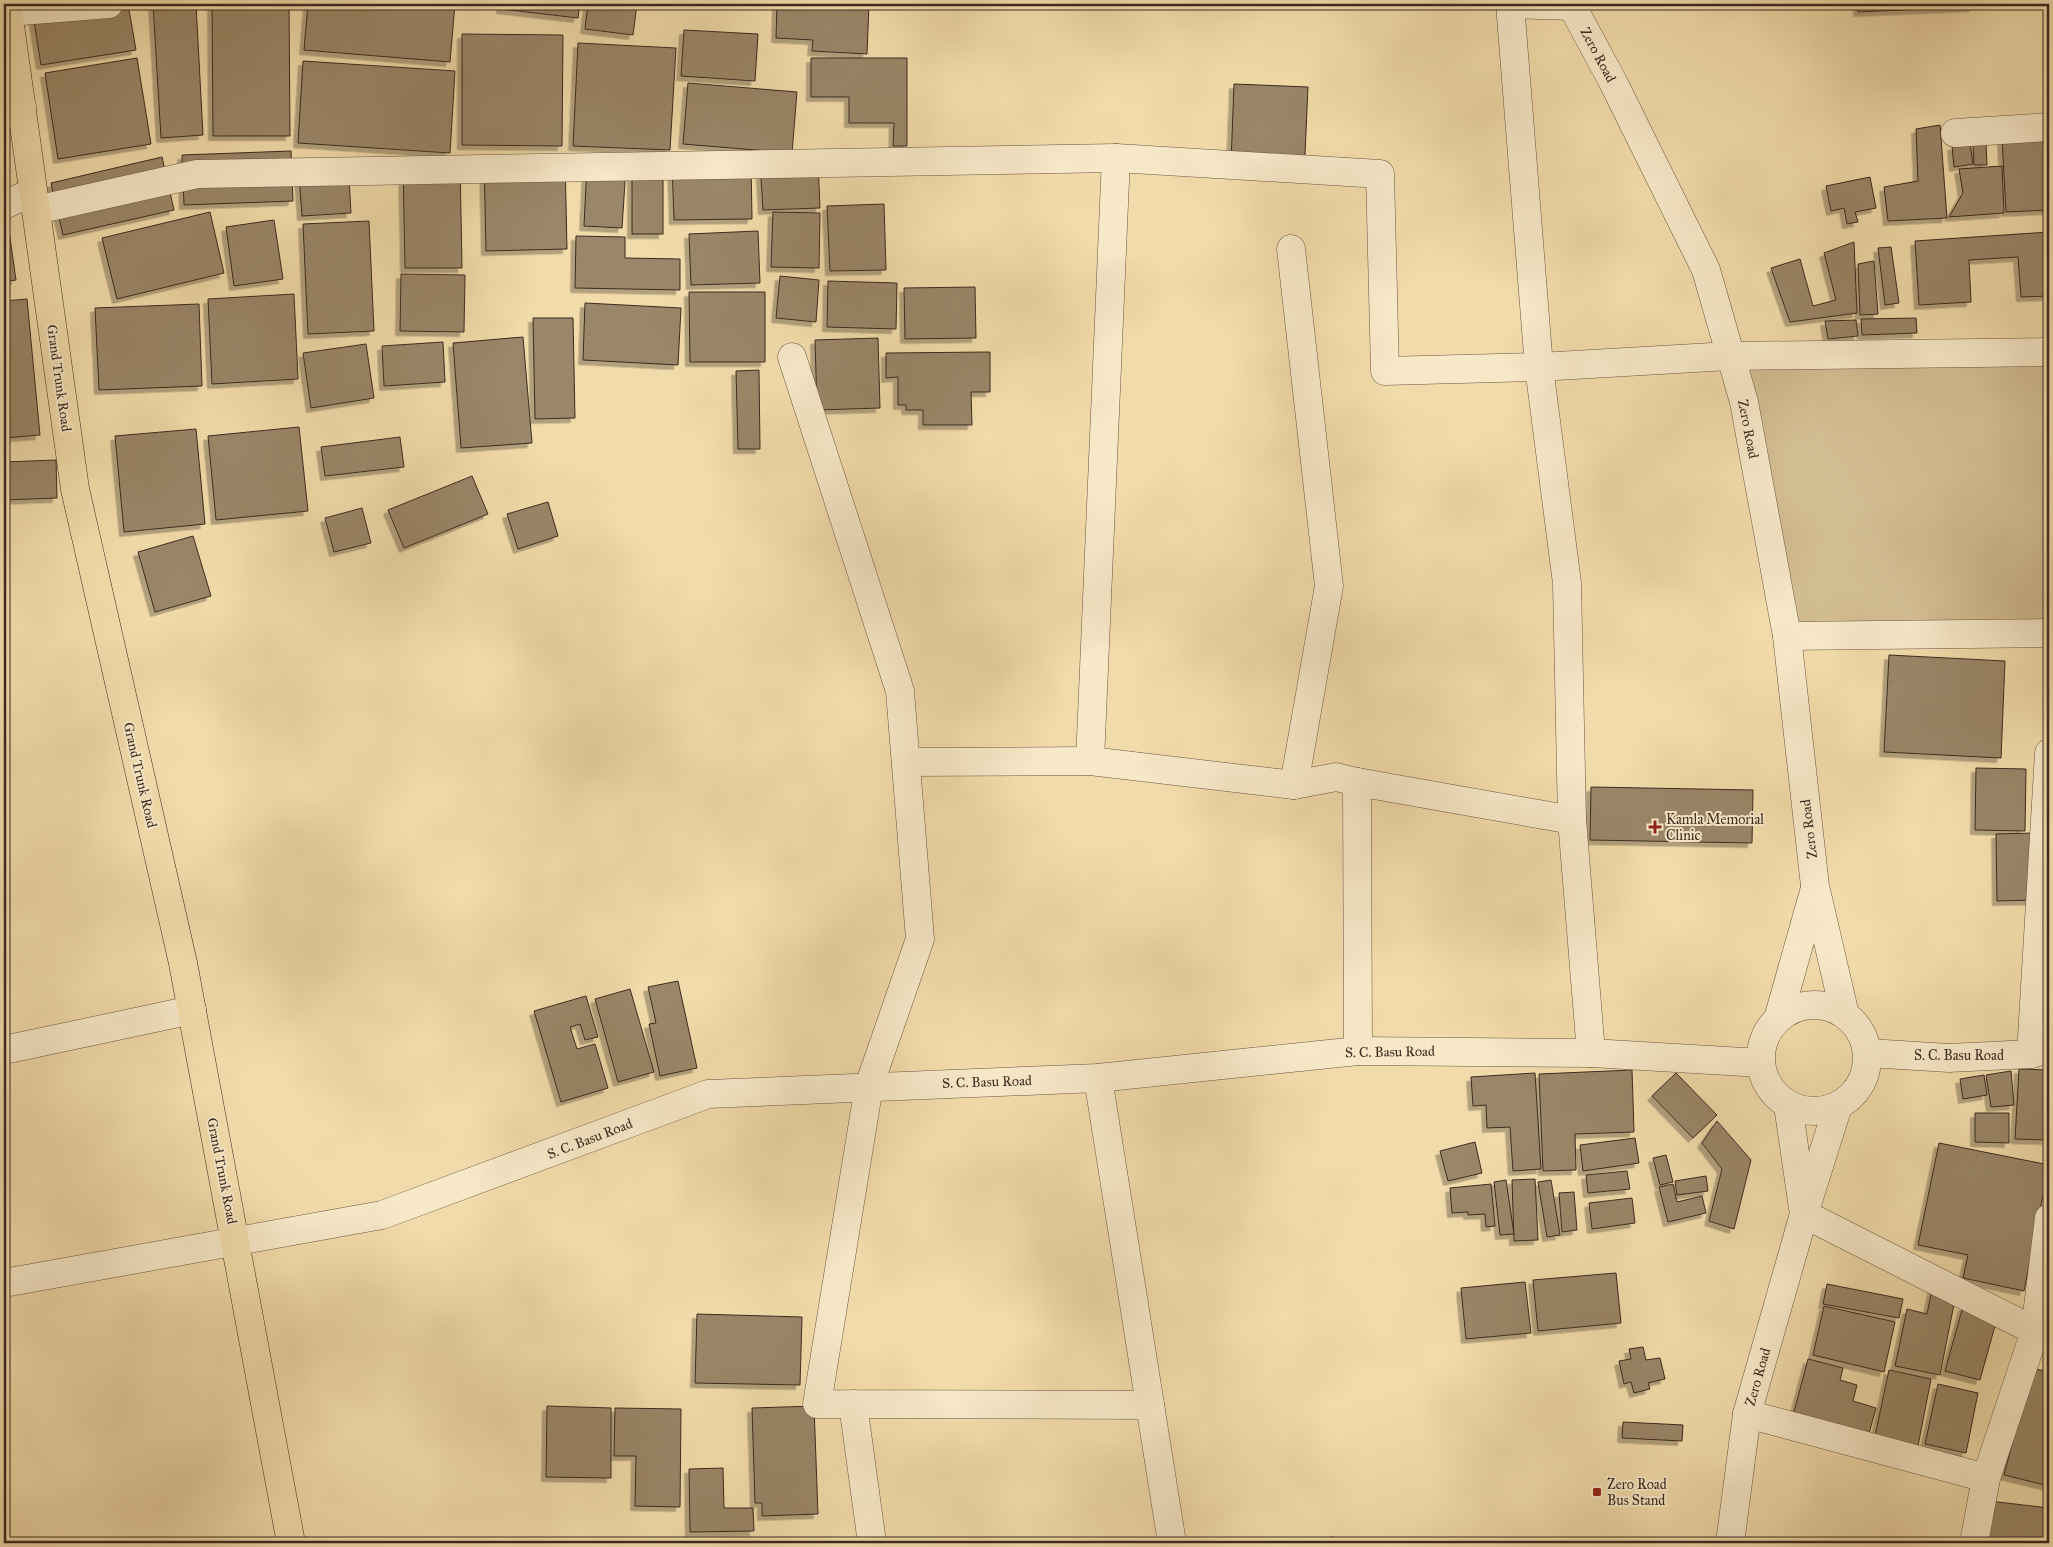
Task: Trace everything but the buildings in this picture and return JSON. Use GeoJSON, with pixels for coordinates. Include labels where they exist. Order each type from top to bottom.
{"type":"FeatureCollection","features":[{"type":"Feature","properties":{"kind":"main road","name":"Grand Trunk Road"},"geometry":{"type":"LineString","coordinates":[[8,8],[13,107],[35,201],[75,489],[183,963],[291,1543]]}},
{"type":"Feature","properties":{"kind":"street"},"geometry":{"type":"LineString","coordinates":[[8,8],[109,4]]}},
{"type":"Feature","properties":{"kind":"street"},"geometry":{"type":"LineString","coordinates":[[1572,5],[1511,4],[1539,368],[1567,583],[1572,820],[1591,1053]]}},
{"type":"Feature","properties":{"kind":"street","name":"Zero Road"},"geometry":{"type":"LineString","coordinates":[[1572,5],[1618,91],[1706,270],[1744,402],[1787,636],[1815,886],[1845,1015]]}},
{"type":"Feature","properties":{"kind":"street"},"geometry":{"type":"LineString","coordinates":[[1955,133],[2049,127]]}},
{"type":"Feature","properties":{"kind":"street"},"geometry":{"type":"LineString","coordinates":[[1090,761],[1116,158]]}},
{"type":"Feature","properties":{"kind":"street"},"geometry":{"type":"LineString","coordinates":[[4,205],[197,174],[1116,158],[1380,174],[1385,372],[1539,368],[1730,356],[2049,352]]}},
{"type":"Feature","properties":{"kind":"street"},"geometry":{"type":"LineString","coordinates":[[1291,249],[1329,586],[1294,785]]}},
{"type":"Feature","properties":{"kind":"street"},"geometry":{"type":"LineString","coordinates":[[792,357],[900,691],[920,939],[869,1086],[817,1404],[1150,1405]]}},
{"type":"Feature","properties":{"kind":"street"},"geometry":{"type":"LineString","coordinates":[[1787,636],[2049,633]]}},
{"type":"Feature","properties":{"kind":"street"},"geometry":{"type":"LineString","coordinates":[[2044,1055],[2049,754]]}},
{"type":"Feature","properties":{"kind":"street"},"geometry":{"type":"LineString","coordinates":[[906,762],[1090,761],[1294,785],[1336,777],[1572,820]]}},
{"type":"Feature","properties":{"kind":"street"},"geometry":{"type":"LineString","coordinates":[[1357,782],[1358,1051]]}},
{"type":"Feature","properties":{"kind":"street","name":"Zero Road"},"geometry":{"type":"LineString","coordinates":[[1778,1019],[1815,886]]}},
{"type":"Feature","properties":{"kind":"street","name":"Zero Road"},"geometry":{"type":"LineString","coordinates":[[1812,1005],[1829,1007],[1845,1015],[1857,1025],[1868,1053],[1867,1069],[1861,1084],[1852,1097],[1838,1106],[1822,1112],[1805,1112],[1788,1105],[1774,1094],[1765,1080],[1761,1063],[1762,1047],[1768,1031],[1778,1019],[1794,1008],[1812,1005]]}},
{"type":"Feature","properties":{"kind":"street"},"geometry":{"type":"LineString","coordinates":[[4,1050],[192,1010]]}},
{"type":"Feature","properties":{"kind":"street","name":"S. C. Basu Road"},"geometry":{"type":"LineString","coordinates":[[4,1283],[382,1215],[708,1094],[1098,1078],[1358,1051],[1591,1053],[1761,1063]]}},
{"type":"Feature","properties":{"kind":"street","name":"S. C. Basu Road"},"geometry":{"type":"LineString","coordinates":[[1868,1053],[1949,1058],[2044,1055]]}},
{"type":"Feature","properties":{"kind":"street"},"geometry":{"type":"LineString","coordinates":[[1098,1078],[1172,1543]]}},
{"type":"Feature","properties":{"kind":"street","name":"Zero Road"},"geometry":{"type":"LineString","coordinates":[[1788,1105],[1804,1214]]}},
{"type":"Feature","properties":{"kind":"street","name":"Zero Road"},"geometry":{"type":"LineString","coordinates":[[1730,1543],[1747,1414],[1804,1214],[1838,1106]]}},
{"type":"Feature","properties":{"kind":"street"},"geometry":{"type":"LineString","coordinates":[[1804,1214],[2042,1334]]}},
{"type":"Feature","properties":{"kind":"street"},"geometry":{"type":"LineString","coordinates":[[1974,1543],[1986,1478],[2042,1334],[2049,1218]]}},
{"type":"Feature","properties":{"kind":"street"},"geometry":{"type":"LineString","coordinates":[[853,1404],[872,1543]]}},
{"type":"Feature","properties":{"kind":"street"},"geometry":{"type":"LineString","coordinates":[[1747,1414],[1986,1478]]}},
{"type":"Feature","properties":{"kind":"shaded area"},"geometry":{"type":"Polygon","coordinates":[[[2049,352],[2049,633],[1787,636],[1730,356],[2049,352]]]}},
{"type":"Feature","properties":{"kind":"place","name":"Kamla Memorial Clinic"},"geometry":{"type":"Point","coordinates":[1655,827]}},
{"type":"Feature","properties":{"kind":"place","name":"Zero Road Bus Stand"},"geometry":{"type":"Point","coordinates":[1597,1492]}}]}
